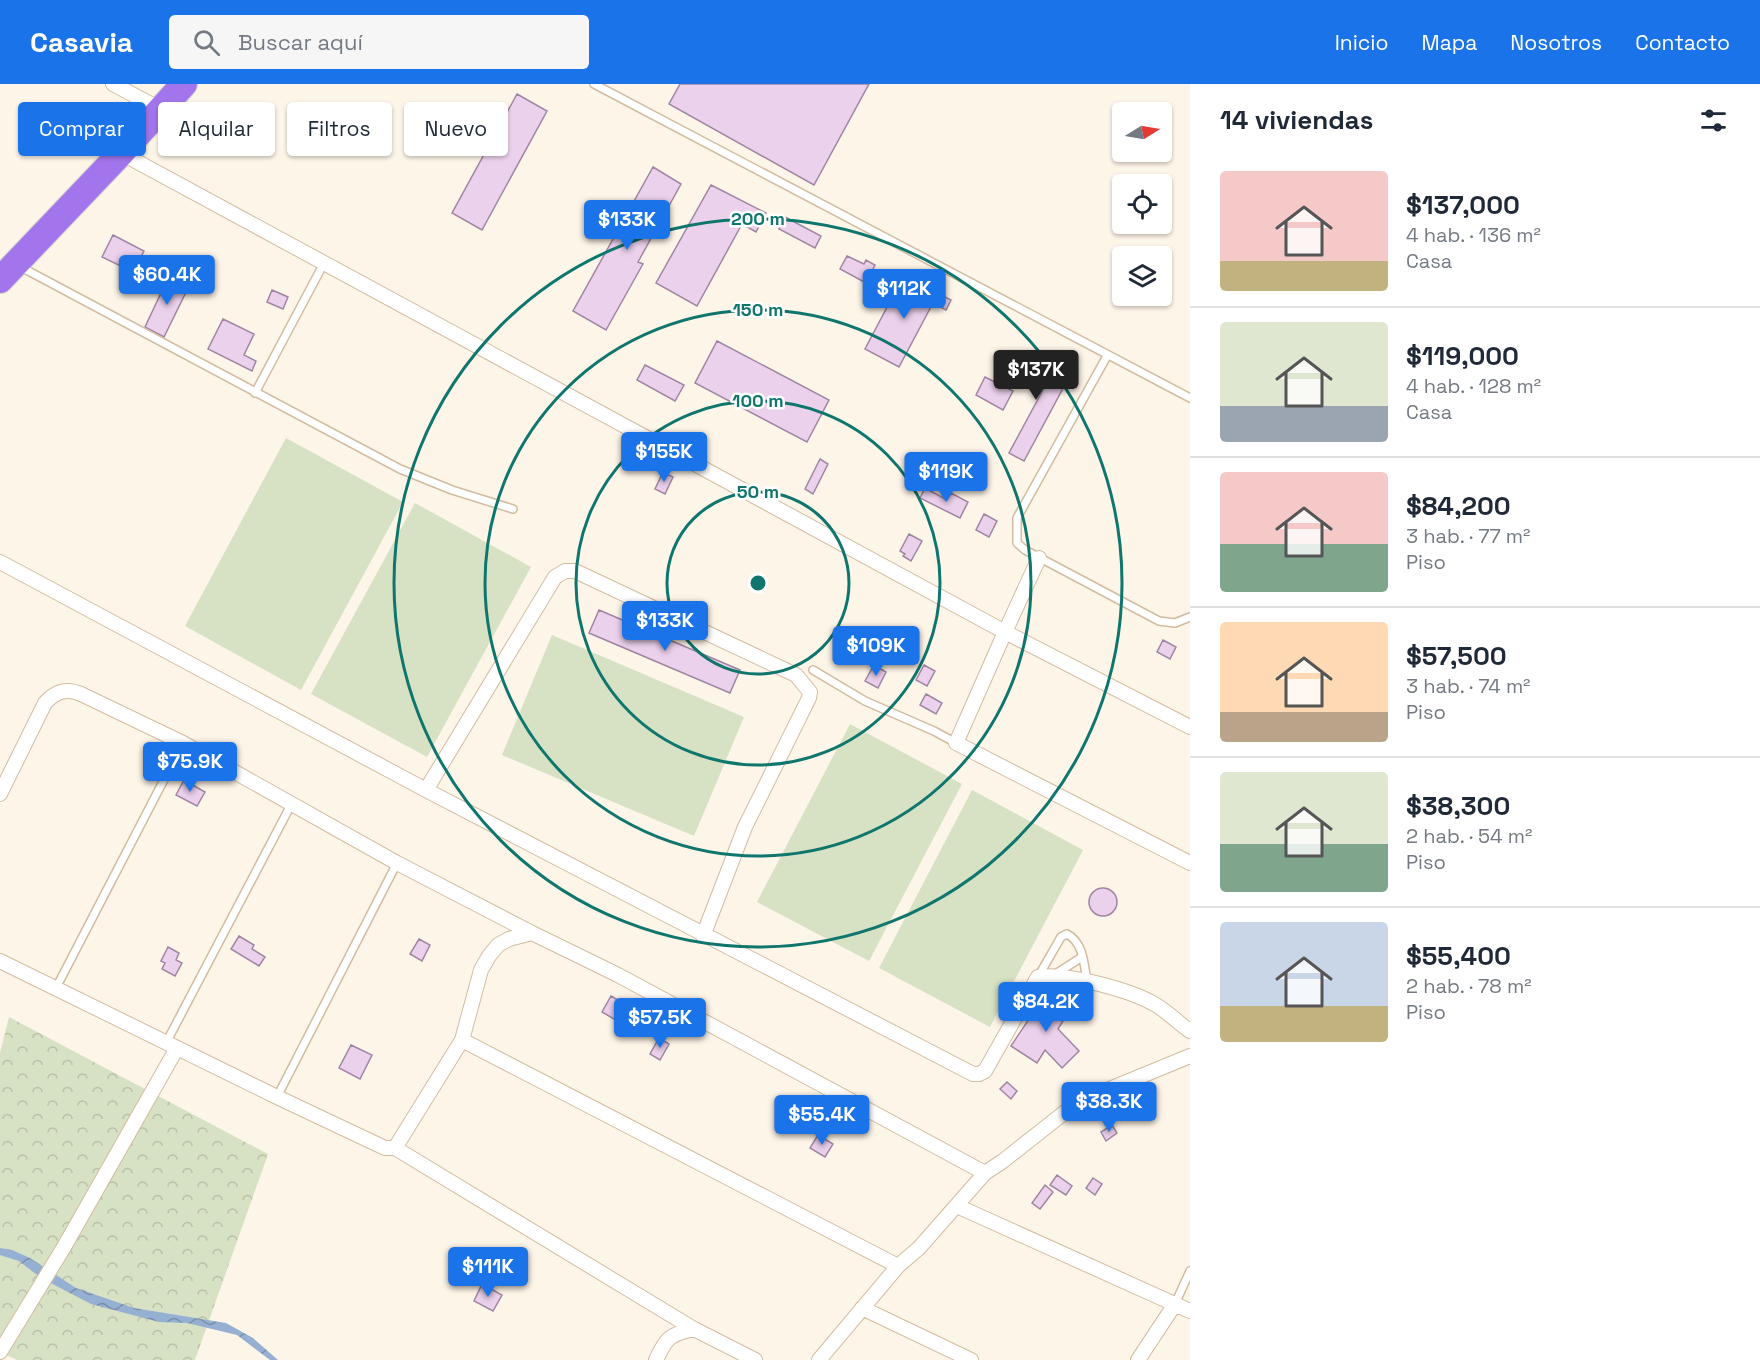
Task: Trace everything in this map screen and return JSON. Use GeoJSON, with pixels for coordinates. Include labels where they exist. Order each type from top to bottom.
{"type":"FeatureCollection","features":[{"type":"Feature","properties":{"kind":"highway"},"geometry":{"type":"LineString","coordinates":[[167,102],[184,84]]}},
{"type":"Feature","properties":{"kind":"highway"},"geometry":{"type":"LineString","coordinates":[[146,125],[158,111]]}},
{"type":"Feature","properties":{"kind":"highway"},"geometry":{"type":"LineString","coordinates":[[7,272],[118,156]]}},
{"type":"Feature","properties":{"kind":"street"},"geometry":{"type":"LineString","coordinates":[[113,84],[158,108]]}},
{"type":"Feature","properties":{"kind":"street"},"geometry":{"type":"LineString","coordinates":[[127,156],[1005,632],[1190,727]]}},
{"type":"Feature","properties":{"kind":"street"},"geometry":{"type":"LineString","coordinates":[[1039,558],[956,743],[1190,863]]}},
{"type":"Feature","properties":{"kind":"street"},"geometry":{"type":"LineString","coordinates":[[0,562],[426,790],[973,1074],[985,1071],[1045,977],[1088,982],[1131,993],[1157,1005],[1190,1030]]}},
{"type":"Feature","properties":{"kind":"street"},"geometry":{"type":"LineString","coordinates":[[426,790],[555,577],[565,571],[575,571],[796,675],[810,692],[809,699],[745,827],[704,936]]}},
{"type":"Feature","properties":{"kind":"street"},"geometry":{"type":"LineString","coordinates":[[0,794],[45,703],[62,691],[72,690],[183,743],[397,863],[618,975],[985,1173]]}},
{"type":"Feature","properties":{"kind":"street"},"geometry":{"type":"LineString","coordinates":[[395,1148],[462,1040],[481,970],[489,956],[498,945],[532,933]]}},
{"type":"Feature","properties":{"kind":"street"},"geometry":{"type":"LineString","coordinates":[[0,961],[277,1097],[385,1148],[395,1148],[694,1329],[756,1360]]}},
{"type":"Feature","properties":{"kind":"street"},"geometry":{"type":"LineString","coordinates":[[462,1040],[898,1266]]}},
{"type":"Feature","properties":{"kind":"street"},"geometry":{"type":"LineString","coordinates":[[0,1352],[64,1247],[172,1045]]}},
{"type":"Feature","properties":{"kind":"street"},"geometry":{"type":"LineString","coordinates":[[819,1360],[898,1266],[920,1248],[985,1173],[1069,1109],[1100,1093],[1190,1056]]}},
{"type":"Feature","properties":{"kind":"street"},"geometry":{"type":"LineString","coordinates":[[957,1206],[1190,1311]]}},
{"type":"Feature","properties":{"kind":"street"},"geometry":{"type":"LineString","coordinates":[[1138,1360],[1174,1304]]}},
{"type":"Feature","properties":{"kind":"street"},"geometry":{"type":"LineString","coordinates":[[862,1308],[971,1360]]}},
{"type":"Feature","properties":{"kind":"street"},"geometry":{"type":"LineString","coordinates":[[656,1360],[664,1342],[673,1334],[694,1329]]}},
{"type":"Feature","properties":{"kind":"lane"},"geometry":{"type":"LineString","coordinates":[[594,84],[1190,398]]}},
{"type":"Feature","properties":{"kind":"lane"},"geometry":{"type":"LineString","coordinates":[[255,393],[324,263]]}},
{"type":"Feature","properties":{"kind":"lane"},"geometry":{"type":"LineString","coordinates":[[7,272],[255,393],[400,469],[452,490],[513,509]]}},
{"type":"Feature","properties":{"kind":"lane"},"geometry":{"type":"LineString","coordinates":[[1107,356],[1017,518],[1017,543],[1039,558],[1159,621],[1175,623],[1190,617]]}},
{"type":"Feature","properties":{"kind":"lane"},"geometry":{"type":"LineString","coordinates":[[813,669],[865,701],[934,730],[956,743]]}},
{"type":"Feature","properties":{"kind":"lane"},"geometry":{"type":"LineString","coordinates":[[56,988],[183,743]]}},
{"type":"Feature","properties":{"kind":"lane"},"geometry":{"type":"LineString","coordinates":[[172,1045],[292,803]]}},
{"type":"Feature","properties":{"kind":"lane"},"geometry":{"type":"LineString","coordinates":[[277,1097],[397,863]]}},
{"type":"Feature","properties":{"kind":"lane"},"geometry":{"type":"LineString","coordinates":[[1045,977],[1064,934],[1071,936],[1078,943],[1088,982]]}},
{"type":"Feature","properties":{"kind":"lane"},"geometry":{"type":"LineString","coordinates":[[1045,977],[1082,957]]}},
{"type":"Feature","properties":{"kind":"lane"},"geometry":{"type":"LineString","coordinates":[[1174,1304],[1190,1271]]}},
{"type":"Feature","properties":{"kind":"green space"},"geometry":{"type":"Polygon","coordinates":[[[286,438],[403,502],[301,690],[185,626],[286,438]]]}},
{"type":"Feature","properties":{"kind":"green space"},"geometry":{"type":"Polygon","coordinates":[[[415,503],[531,567],[427,757],[311,694],[415,503]]]}},
{"type":"Feature","properties":{"kind":"green space"},"geometry":{"type":"Polygon","coordinates":[[[552,635],[744,717],[694,836],[502,755],[552,635]]]}},
{"type":"Feature","properties":{"kind":"green space"},"geometry":{"type":"Polygon","coordinates":[[[850,724],[962,784],[869,961],[757,902],[850,724]]]}},
{"type":"Feature","properties":{"kind":"green space"},"geometry":{"type":"Polygon","coordinates":[[[972,790],[1083,850],[990,1027],[879,968],[972,790]]]}},
{"type":"Feature","properties":{"kind":"green space"},"geometry":{"type":"Polygon","coordinates":[[[9,1017],[268,1154],[195,1360],[17,1360],[0,1352],[0,1053],[9,1017]]]}},
{"type":"Feature","properties":{"kind":"water"},"geometry":{"type":"Polygon","coordinates":[[[0,1248],[12,1250],[30,1258],[76,1288],[134,1308],[226,1323],[253,1338],[278,1360],[270,1360],[237,1335],[187,1323],[159,1322],[91,1304],[41,1278],[19,1261],[0,1255],[0,1248]]]}},
{"type":"Feature","properties":{"kind":"building"},"geometry":{"type":"Polygon","coordinates":[[[680,84],[869,84],[814,185],[669,104],[680,84]]]}},
{"type":"Feature","properties":{"kind":"building"},"geometry":{"type":"Polygon","coordinates":[[[517,94],[547,111],[482,230],[452,213],[483,156],[508,156],[508,110],[517,94]]]}},
{"type":"Feature","properties":{"kind":"building"},"geometry":{"type":"Polygon","coordinates":[[[653,167],[681,184],[638,262],[643,264],[606,330],[573,311],[653,167]]]}},
{"type":"Feature","properties":{"kind":"building"},"geometry":{"type":"Polygon","coordinates":[[[711,185],[766,213],[756,232],[742,224],[697,306],[656,283],[711,185]]]}},
{"type":"Feature","properties":{"kind":"building"},"geometry":{"type":"Polygon","coordinates":[[[785,217],[821,236],[815,248],[779,229],[785,217]]]}},
{"type":"Feature","properties":{"kind":"building"},"geometry":{"type":"Polygon","coordinates":[[[113,235],[144,251],[133,272],[102,257],[113,235]]]}},
{"type":"Feature","properties":{"kind":"building"},"geometry":{"type":"Polygon","coordinates":[[[847,256],[864,264],[866,260],[875,265],[866,283],[840,269],[847,256]]]}},
{"type":"Feature","properties":{"kind":"building"},"geometry":{"type":"Polygon","coordinates":[[[904,275],[951,300],[946,310],[933,303],[899,367],[865,349],[904,275]]]}},
{"type":"Feature","properties":{"kind":"building"},"geometry":{"type":"Polygon","coordinates":[[[169,276],[189,286],[164,337],[145,327],[169,276]]]}},
{"type":"Feature","properties":{"kind":"building"},"geometry":{"type":"Polygon","coordinates":[[[272,290],[288,297],[283,309],[267,302],[272,290]]]}},
{"type":"Feature","properties":{"kind":"building"},"geometry":{"type":"Polygon","coordinates":[[[223,319],[254,334],[244,355],[256,361],[252,371],[208,349],[223,319]]]}},
{"type":"Feature","properties":{"kind":"building"},"geometry":{"type":"Polygon","coordinates":[[[717,341],[829,400],[807,442],[695,383],[717,341]]]}},
{"type":"Feature","properties":{"kind":"building"},"geometry":{"type":"Polygon","coordinates":[[[1015,351],[1068,379],[1024,461],[1009,453],[1045,386],[1007,366],[1015,351]]]}},
{"type":"Feature","properties":{"kind":"building"},"geometry":{"type":"Polygon","coordinates":[[[645,365],[684,385],[675,401],[637,380],[645,365]]]}},
{"type":"Feature","properties":{"kind":"building"},"geometry":{"type":"Polygon","coordinates":[[[985,377],[1013,391],[1003,410],[976,395],[985,377]]]}},
{"type":"Feature","properties":{"kind":"building"},"geometry":{"type":"Polygon","coordinates":[[[820,459],[828,464],[813,494],[805,489],[820,459]]]}},
{"type":"Feature","properties":{"kind":"building"},"geometry":{"type":"Polygon","coordinates":[[[663,472],[673,477],[665,494],[655,489],[663,472]]]}},
{"type":"Feature","properties":{"kind":"building"},"geometry":{"type":"Polygon","coordinates":[[[925,488],[947,500],[951,493],[968,502],[960,518],[920,498],[925,488]]]}},
{"type":"Feature","properties":{"kind":"building"},"geometry":{"type":"Polygon","coordinates":[[[984,514],[997,521],[989,537],[976,530],[984,514]]]}},
{"type":"Feature","properties":{"kind":"building"},"geometry":{"type":"Polygon","coordinates":[[[909,534],[922,541],[911,561],[900,551],[909,534]]]}},
{"type":"Feature","properties":{"kind":"building"},"geometry":{"type":"Polygon","coordinates":[[[599,610],[740,670],[730,693],[589,633],[599,610]]]}},
{"type":"Feature","properties":{"kind":"building"},"geometry":{"type":"Polygon","coordinates":[[[1163,640],[1176,647],[1170,659],[1157,652],[1163,640]]]}},
{"type":"Feature","properties":{"kind":"building"},"geometry":{"type":"Polygon","coordinates":[[[874,665],[886,672],[878,688],[865,681],[874,665]]]}},
{"type":"Feature","properties":{"kind":"building"},"geometry":{"type":"Polygon","coordinates":[[[924,665],[935,671],[927,686],[916,680],[924,665]]]}},
{"type":"Feature","properties":{"kind":"building"},"geometry":{"type":"Polygon","coordinates":[[[926,694],[942,703],[936,714],[920,705],[926,694]]]}},
{"type":"Feature","properties":{"kind":"building"},"geometry":{"type":"Polygon","coordinates":[[[184,780],[205,792],[197,806],[176,795],[184,780]]]}},
{"type":"Feature","properties":{"kind":"building"},"geometry":{"type":"Polygon","coordinates":[[[1103,888],[1113,892],[1117,902],[1113,912],[1103,916],[1093,912],[1089,902],[1093,892],[1103,888]]]}},
{"type":"Feature","properties":{"kind":"building"},"geometry":{"type":"Polygon","coordinates":[[[239,936],[254,945],[252,949],[265,957],[259,966],[231,949],[239,936]]]}},
{"type":"Feature","properties":{"kind":"building"},"geometry":{"type":"Polygon","coordinates":[[[419,939],[430,945],[422,961],[410,954],[419,939]]]}},
{"type":"Feature","properties":{"kind":"building"},"geometry":{"type":"Polygon","coordinates":[[[168,947],[179,953],[176,960],[182,963],[175,976],[162,969],[165,963],[161,961],[168,947]]]}},
{"type":"Feature","properties":{"kind":"building"},"geometry":{"type":"Polygon","coordinates":[[[1047,992],[1071,1008],[1058,1029],[1079,1051],[1062,1068],[1045,1050],[1037,1063],[1011,1046],[1047,992]]]}},
{"type":"Feature","properties":{"kind":"building"},"geometry":{"type":"Polygon","coordinates":[[[611,996],[623,1003],[614,1019],[602,1012],[611,996]]]}},
{"type":"Feature","properties":{"kind":"building"},"geometry":{"type":"Polygon","coordinates":[[[659,1038],[669,1044],[660,1060],[650,1054],[659,1038]]]}},
{"type":"Feature","properties":{"kind":"building"},"geometry":{"type":"Polygon","coordinates":[[[351,1045],[372,1055],[360,1079],[339,1068],[351,1045]]]}},
{"type":"Feature","properties":{"kind":"building"},"geometry":{"type":"Polygon","coordinates":[[[1007,1082],[1017,1091],[1011,1099],[1000,1089],[1007,1082]]]}},
{"type":"Feature","properties":{"kind":"building"},"geometry":{"type":"Polygon","coordinates":[[[1112,1125],[1117,1133],[1106,1141],[1101,1132],[1112,1125]]]}},
{"type":"Feature","properties":{"kind":"building"},"geometry":{"type":"Polygon","coordinates":[[[818,1135],[833,1144],[825,1157],[810,1148],[818,1135]]]}},
{"type":"Feature","properties":{"kind":"building"},"geometry":{"type":"Polygon","coordinates":[[[1057,1175],[1072,1186],[1066,1195],[1050,1185],[1057,1175]]]}},
{"type":"Feature","properties":{"kind":"building"},"geometry":{"type":"Polygon","coordinates":[[[1093,1178],[1102,1184],[1095,1195],[1086,1188],[1093,1178]]]}},
{"type":"Feature","properties":{"kind":"building"},"geometry":{"type":"Polygon","coordinates":[[[1045,1185],[1053,1192],[1040,1209],[1032,1203],[1045,1185]]]}},
{"type":"Feature","properties":{"kind":"building"},"geometry":{"type":"Polygon","coordinates":[[[482,1284],[502,1295],[493,1311],[474,1301],[482,1284]]]}}]}
